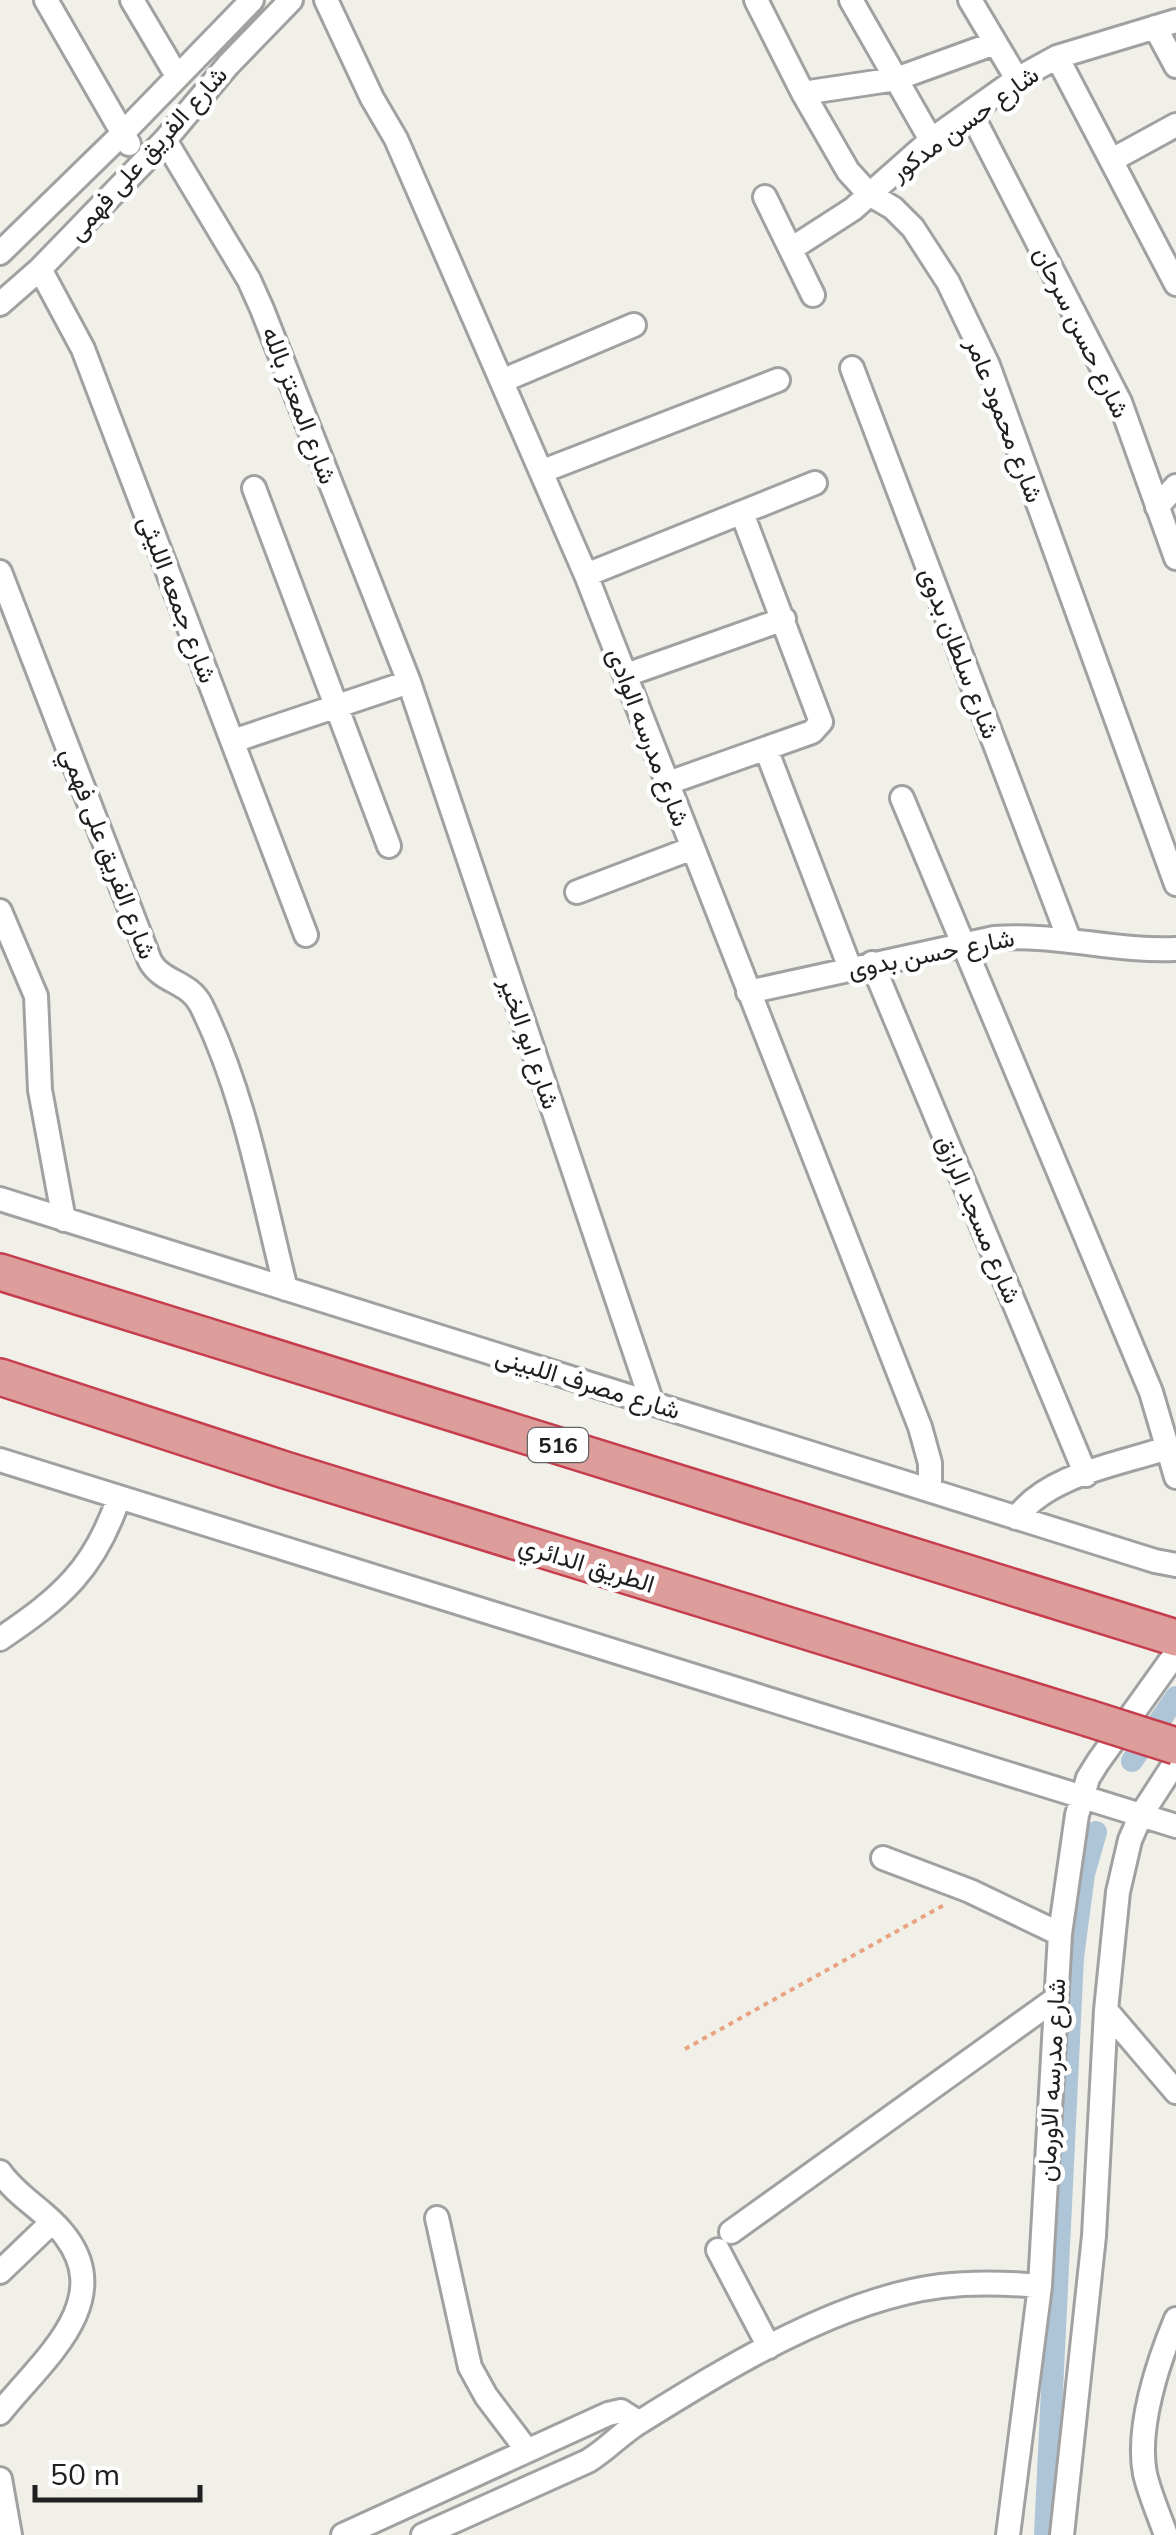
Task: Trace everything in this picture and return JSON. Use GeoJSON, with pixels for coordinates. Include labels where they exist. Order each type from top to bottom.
{"type":"FeatureCollection","features":[{"type":"Feature","properties":{"kind":"highway","name":"516"},"geometry":{"type":"LineString","coordinates":[[0,1272],[1176,1638]]}},
{"type":"Feature","properties":{"kind":"highway","name":"الطريق الدائري"},"geometry":{"type":"LineString","coordinates":[[0,1377],[304,1476],[1176,1746]]}},
{"type":"Feature","properties":{"kind":"street"},"geometry":{"type":"LineString","coordinates":[[46,0],[141,164]]}},
{"type":"Feature","properties":{"kind":"street"},"geometry":{"type":"LineString","coordinates":[[132,0],[176,76]]}},
{"type":"Feature","properties":{"kind":"street","name":"شارع الفريق على فهمى"},"geometry":{"type":"LineString","coordinates":[[0,253],[123,134],[252,0]]}},
{"type":"Feature","properties":{"kind":"street","name":"شارع الفريق على فهمى"},"geometry":{"type":"LineString","coordinates":[[0,304],[40,269],[165,140],[228,65],[291,0]]}},
{"type":"Feature","properties":{"kind":"street","name":"شارع مدرسه الوادى"},"geometry":{"type":"LineString","coordinates":[[326,0],[396,140],[586,575],[920,1427],[930,1463],[930,1490]]}},
{"type":"Feature","properties":{"kind":"street","name":"شارع محمود عامر"},"geometry":{"type":"LineString","coordinates":[[756,0],[848,171],[869,194],[893,208],[913,228],[948,282],[988,365],[1176,884]]}},
{"type":"Feature","properties":{"kind":"street"},"geometry":{"type":"LineString","coordinates":[[851,0],[931,140]]}},
{"type":"Feature","properties":{"kind":"street"},"geometry":{"type":"LineString","coordinates":[[970,0],[1017,79]]}},
{"type":"Feature","properties":{"kind":"street"},"geometry":{"type":"LineString","coordinates":[[1166,24],[1176,66]]}},
{"type":"Feature","properties":{"kind":"street","name":"شارع حسن مدكور"},"geometry":{"type":"LineString","coordinates":[[791,249],[853,209],[931,140],[1017,79],[1057,58],[1166,24]]}},
{"type":"Feature","properties":{"kind":"street"},"geometry":{"type":"LineString","coordinates":[[803,93],[896,79],[995,43]]}},
{"type":"Feature","properties":{"kind":"street"},"geometry":{"type":"LineString","coordinates":[[1057,58],[1176,284]]}},
{"type":"Feature","properties":{"kind":"street","name":"شارع حسن سرحان"},"geometry":{"type":"LineString","coordinates":[[970,113],[1120,402],[1176,558]]}},
{"type":"Feature","properties":{"kind":"street"},"geometry":{"type":"LineString","coordinates":[[1112,160],[1176,125]]}},
{"type":"Feature","properties":{"kind":"street","name":"شارع المعتز بالله"},"geometry":{"type":"LineString","coordinates":[[165,140],[262,308],[409,682]]}},
{"type":"Feature","properties":{"kind":"street"},"geometry":{"type":"LineString","coordinates":[[765,197],[813,295]]}},
{"type":"Feature","properties":{"kind":"street","name":"شارع جمعه الليثى"},"geometry":{"type":"LineString","coordinates":[[40,269],[83,350],[306,935]]}},
{"type":"Feature","properties":{"kind":"street"},"geometry":{"type":"LineString","coordinates":[[504,380],[634,325]]}},
{"type":"Feature","properties":{"kind":"street","name":"شارع سلطان بدوى"},"geometry":{"type":"LineString","coordinates":[[852,368],[1069,938]]}},
{"type":"Feature","properties":{"kind":"street"},"geometry":{"type":"LineString","coordinates":[[543,470],[778,380]]}},
{"type":"Feature","properties":{"kind":"street"},"geometry":{"type":"LineString","coordinates":[[586,575],[815,484]]}},
{"type":"Feature","properties":{"kind":"street"},"geometry":{"type":"LineString","coordinates":[[1157,508],[1176,486]]}},
{"type":"Feature","properties":{"kind":"street"},"geometry":{"type":"LineString","coordinates":[[254,488],[389,846]]}},
{"type":"Feature","properties":{"kind":"street"},"geometry":{"type":"LineString","coordinates":[[668,783],[812,732],[822,722],[742,513]]}},
{"type":"Feature","properties":{"kind":"street","name":"شارع الفريق على فهمي"},"geometry":{"type":"LineString","coordinates":[[0,572],[150,961],[156,970],[184,984],[200,1003],[239,1100],[286,1289]]}},
{"type":"Feature","properties":{"kind":"street"},"geometry":{"type":"LineString","coordinates":[[626,675],[784,620]]}},
{"type":"Feature","properties":{"kind":"street"},"geometry":{"type":"LineString","coordinates":[[233,741],[409,682]]}},
{"type":"Feature","properties":{"kind":"street","name":"شارع ابو الخير"},"geometry":{"type":"LineString","coordinates":[[409,682],[652,1403]]}},
{"type":"Feature","properties":{"kind":"street","name":"شارع مسجد الرازق"},"geometry":{"type":"LineString","coordinates":[[766,749],[1086,1475]]}},
{"type":"Feature","properties":{"kind":"street"},"geometry":{"type":"LineString","coordinates":[[902,798],[1151,1392],[1176,1477]]}},
{"type":"Feature","properties":{"kind":"street"},"geometry":{"type":"LineString","coordinates":[[576,892],[692,848]]}},
{"type":"Feature","properties":{"kind":"street"},"geometry":{"type":"LineString","coordinates":[[0,911],[36,996],[40,1090],[64,1220]]}},
{"type":"Feature","properties":{"kind":"street","name":"شارع حسن بدوى"},"geometry":{"type":"LineString","coordinates":[[748,992],[962,945],[1028,936],[1140,949],[1176,948]]}},
{"type":"Feature","properties":{"kind":"street","name":"شارع مصرف اللبينى"},"geometry":{"type":"LineString","coordinates":[[0,1199],[1176,1565]]}},
{"type":"Feature","properties":{"kind":"street"},"geometry":{"type":"LineString","coordinates":[[1016,1518],[1052,1486],[1167,1448]]}},
{"type":"Feature","properties":{"kind":"street"},"geometry":{"type":"LineString","coordinates":[[0,1460],[1176,1826]]}},
{"type":"Feature","properties":{"kind":"street"},"geometry":{"type":"LineString","coordinates":[[0,1639],[49,1606],[79,1576],[103,1540],[118,1497]]}},
{"type":"Feature","properties":{"kind":"street","name":"شارع مدرسه الاورمان"},"geometry":{"type":"LineString","coordinates":[[1008,2535],[1040,2286],[1060,1934],[1082,1796],[1098,1762],[1176,1654]]}},
{"type":"Feature","properties":{"kind":"street","name":"شارع مدرسه الاورمان"},"geometry":{"type":"LineString","coordinates":[[1062,2535],[1094,2236],[1106,2010],[1121,1878],[1141,1815],[1176,1761]]}},
{"type":"Feature","properties":{"kind":"street"},"geometry":{"type":"LineString","coordinates":[[883,1858],[970,1890],[1060,1934]]}},
{"type":"Feature","properties":{"kind":"street"},"geometry":{"type":"LineString","coordinates":[[769,2347],[724,2241],[1054,2000]]}},
{"type":"Feature","properties":{"kind":"street"},"geometry":{"type":"LineString","coordinates":[[1106,2010],[1176,2092]]}},
{"type":"Feature","properties":{"kind":"street"},"geometry":{"type":"LineString","coordinates":[[0,2414],[76,2317],[84,2292],[81,2266],[66,2236],[3,2184]]}},
{"type":"Feature","properties":{"kind":"street"},"geometry":{"type":"LineString","coordinates":[[437,2218],[470,2368],[526,2449]]}},
{"type":"Feature","properties":{"kind":"street"},"geometry":{"type":"LineString","coordinates":[[0,2272],[51,2223]]}},
{"type":"Feature","properties":{"kind":"street"},"geometry":{"type":"LineString","coordinates":[[423,2535],[588,2461],[638,2422],[769,2347],[841,2314],[905,2292],[972,2283],[1040,2286]]}},
{"type":"Feature","properties":{"kind":"street"},"geometry":{"type":"LineString","coordinates":[[1166,2535],[1144,2472],[1146,2423],[1160,2357],[1176,2319]]}},
{"type":"Feature","properties":{"kind":"street"},"geometry":{"type":"LineString","coordinates":[[343,2535],[614,2412],[628,2413],[638,2422]]}},
{"type":"Feature","properties":{"kind":"street"},"geometry":{"type":"LineString","coordinates":[[0,2480],[10,2535]]}},
{"type":"Feature","properties":{"kind":"path"},"geometry":{"type":"LineString","coordinates":[[685,2048],[970,1890]]}},
{"type":"Feature","properties":{"kind":"waterway"},"geometry":{"type":"LineString","coordinates":[[1132,1761],[1176,1697]]}},
{"type":"Feature","properties":{"kind":"waterway"},"geometry":{"type":"LineString","coordinates":[[1045,2535],[1073,1957],[1084,1874],[1096,1832]]}}]}
